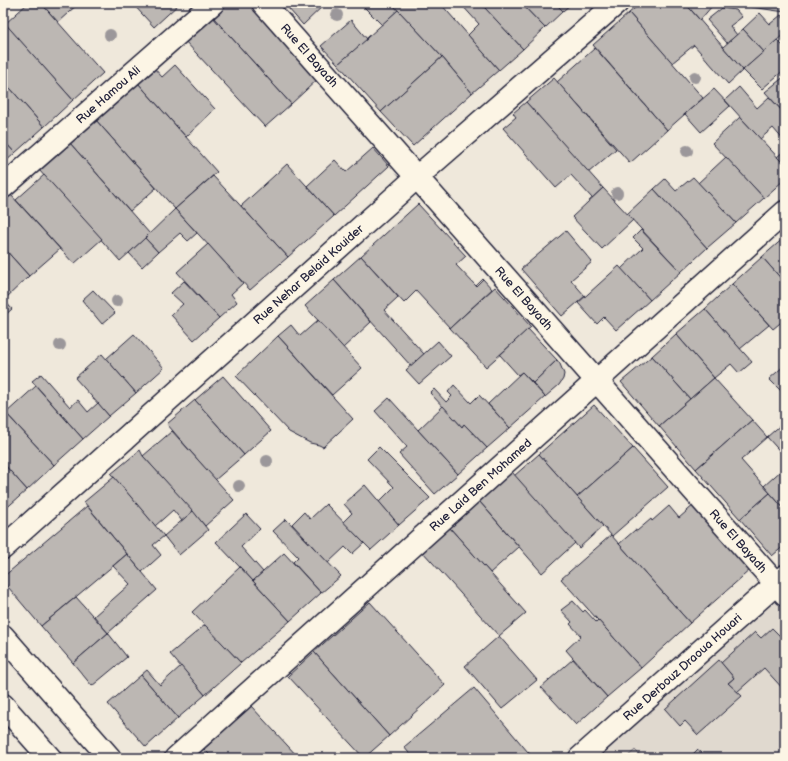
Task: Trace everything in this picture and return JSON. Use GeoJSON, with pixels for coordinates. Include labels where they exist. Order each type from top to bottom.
{"type":"FeatureCollection","features":[{"type":"Feature","properties":{"kind":"street","name":"Rue Hamou Ali"},"geometry":{"type":"LineString","coordinates":[[3,187],[213,3]]}},
{"type":"Feature","properties":{"kind":"street","name":"Rue El Bayadh"},"geometry":{"type":"LineString","coordinates":[[263,3],[597,382],[782,585]]}},
{"type":"Feature","properties":{"kind":"street","name":"Rue Nehar Belaid Kouider"},"geometry":{"type":"LineString","coordinates":[[3,548],[417,177],[617,3]]}},
{"type":"Feature","properties":{"kind":"street","name":"Rue Laid Ben Mohamed"},"geometry":{"type":"LineString","coordinates":[[176,758],[785,212]]}},
{"type":"Feature","properties":{"kind":"street","name":"Rue Derbouz Draoua Houari"},"geometry":{"type":"LineString","coordinates":[[580,758],[782,585]]}},
{"type":"Feature","properties":{"kind":"street"},"geometry":{"type":"LineString","coordinates":[[3,636],[110,758]]}},
{"type":"Feature","properties":{"kind":"street"},"geometry":{"type":"LineString","coordinates":[[3,705],[50,758]]}},
{"type":"Feature","properties":{"kind":"shaded area"},"geometry":{"type":"Polygon","coordinates":[[[776,584],[785,594],[785,758],[580,758],[776,584]]]}},
{"type":"Feature","properties":{"kind":"shaded area"},"geometry":{"type":"Polygon","coordinates":[[[635,750],[643,758],[626,758],[635,750]]]}},
{"type":"Feature","properties":{"kind":"building"},"geometry":{"type":"Polygon","coordinates":[[[28,3],[41,3],[103,73],[73,100],[5,24],[28,3]]]}},
{"type":"Feature","properties":{"kind":"building"},"geometry":{"type":"Polygon","coordinates":[[[41,3],[79,3],[58,22],[41,3]]]}},
{"type":"Feature","properties":{"kind":"building"},"geometry":{"type":"Polygon","coordinates":[[[132,3],[180,3],[154,27],[132,3]]]}},
{"type":"Feature","properties":{"kind":"building"},"geometry":{"type":"Polygon","coordinates":[[[225,3],[252,3],[319,78],[291,104],[211,15],[225,3]]]}},
{"type":"Feature","properties":{"kind":"building"},"geometry":{"type":"Polygon","coordinates":[[[284,3],[294,3],[288,8],[284,3]]]}},
{"type":"Feature","properties":{"kind":"building"},"geometry":{"type":"Polygon","coordinates":[[[294,3],[326,3],[303,25],[288,8],[294,3]]]}},
{"type":"Feature","properties":{"kind":"building"},"geometry":{"type":"Polygon","coordinates":[[[360,3],[391,3],[398,10],[382,25],[360,3]]]}},
{"type":"Feature","properties":{"kind":"building"},"geometry":{"type":"Polygon","coordinates":[[[396,3],[440,3],[499,70],[472,93],[442,57],[393,5],[396,3]]]}},
{"type":"Feature","properties":{"kind":"building"},"geometry":{"type":"Polygon","coordinates":[[[460,3],[481,3],[523,49],[499,70],[468,35],[479,24],[460,3]]]}},
{"type":"Feature","properties":{"kind":"building"},"geometry":{"type":"Polygon","coordinates":[[[481,3],[491,3],[485,8],[481,3]]]}},
{"type":"Feature","properties":{"kind":"building"},"geometry":{"type":"Polygon","coordinates":[[[491,3],[521,3],[545,28],[523,49],[485,8],[491,3]]]}},
{"type":"Feature","properties":{"kind":"building"},"geometry":{"type":"Polygon","coordinates":[[[521,3],[555,3],[563,11],[545,28],[521,3]]]}},
{"type":"Feature","properties":{"kind":"building"},"geometry":{"type":"Polygon","coordinates":[[[555,3],[572,3],[563,11],[555,3]]]}},
{"type":"Feature","properties":{"kind":"building"},"geometry":{"type":"Polygon","coordinates":[[[641,3],[685,3],[743,70],[728,84],[694,45],[672,63],[629,13],[641,3]]]}},
{"type":"Feature","properties":{"kind":"building"},"geometry":{"type":"Polygon","coordinates":[[[685,3],[711,3],[713,5],[700,20],[685,3]]]}},
{"type":"Feature","properties":{"kind":"building"},"geometry":{"type":"Polygon","coordinates":[[[752,3],[785,3],[785,12],[751,7],[752,3]]]}},
{"type":"Feature","properties":{"kind":"building"},"geometry":{"type":"Polygon","coordinates":[[[722,8],[736,10],[742,17],[730,26],[737,35],[727,43],[707,20],[722,8]]]}},
{"type":"Feature","properties":{"kind":"building"},"geometry":{"type":"Polygon","coordinates":[[[398,10],[442,57],[381,112],[338,64],[398,10]]]}},
{"type":"Feature","properties":{"kind":"building"},"geometry":{"type":"Polygon","coordinates":[[[629,13],[703,98],[667,130],[593,45],[629,13]]]}},
{"type":"Feature","properties":{"kind":"building"},"geometry":{"type":"Polygon","coordinates":[[[760,13],[770,24],[781,15],[785,20],[785,33],[764,52],[743,29],[760,13]]]}},
{"type":"Feature","properties":{"kind":"building"},"geometry":{"type":"Polygon","coordinates":[[[211,15],[291,104],[265,127],[183,39],[211,15]]]}},
{"type":"Feature","properties":{"kind":"building"},"geometry":{"type":"Polygon","coordinates":[[[351,20],[367,39],[338,64],[321,46],[351,20]]]}},
{"type":"Feature","properties":{"kind":"building"},"geometry":{"type":"Polygon","coordinates":[[[3,21],[73,100],[44,127],[3,80],[3,21]]]}},
{"type":"Feature","properties":{"kind":"building"},"geometry":{"type":"Polygon","coordinates":[[[743,29],[764,52],[743,70],[723,47],[743,29]]]}},
{"type":"Feature","properties":{"kind":"building"},"geometry":{"type":"Polygon","coordinates":[[[777,40],[785,48],[785,69],[762,89],[743,70],[777,40]]]}},
{"type":"Feature","properties":{"kind":"building"},"geometry":{"type":"Polygon","coordinates":[[[595,48],[667,130],[630,163],[557,82],[595,48]]]}},
{"type":"Feature","properties":{"kind":"building"},"geometry":{"type":"Polygon","coordinates":[[[442,57],[472,93],[413,146],[381,112],[442,57]]]}},
{"type":"Feature","properties":{"kind":"building"},"geometry":{"type":"Polygon","coordinates":[[[175,65],[215,109],[186,137],[137,82],[154,68],[162,77],[175,65]]]}},
{"type":"Feature","properties":{"kind":"building"},"geometry":{"type":"Polygon","coordinates":[[[785,76],[785,114],[765,92],[785,76]]]}},
{"type":"Feature","properties":{"kind":"building"},"geometry":{"type":"Polygon","coordinates":[[[554,78],[616,149],[588,173],[526,102],[554,78]]]}},
{"type":"Feature","properties":{"kind":"building"},"geometry":{"type":"Polygon","coordinates":[[[3,80],[44,127],[15,153],[3,140],[3,80]]]}},
{"type":"Feature","properties":{"kind":"building"},"geometry":{"type":"Polygon","coordinates":[[[137,82],[217,172],[175,209],[95,119],[137,82]]]}},
{"type":"Feature","properties":{"kind":"building"},"geometry":{"type":"Polygon","coordinates":[[[739,87],[757,108],[769,97],[785,114],[785,142],[773,128],[760,139],[725,100],[739,87]]]}},
{"type":"Feature","properties":{"kind":"building"},"geometry":{"type":"Polygon","coordinates":[[[714,89],[730,106],[701,132],[685,114],[714,89]]]}},
{"type":"Feature","properties":{"kind":"building"},"geometry":{"type":"Polygon","coordinates":[[[526,102],[603,188],[592,198],[571,175],[556,188],[503,128],[516,117],[513,113],[526,102]]]}},
{"type":"Feature","properties":{"kind":"building"},"geometry":{"type":"Polygon","coordinates":[[[740,117],[785,165],[785,179],[764,198],[712,143],[740,117]]]}},
{"type":"Feature","properties":{"kind":"building"},"geometry":{"type":"Polygon","coordinates":[[[95,119],[156,188],[130,211],[69,142],[95,119]]]}},
{"type":"Feature","properties":{"kind":"building"},"geometry":{"type":"Polygon","coordinates":[[[3,140],[15,153],[3,164],[3,140]]]}},
{"type":"Feature","properties":{"kind":"building"},"geometry":{"type":"Polygon","coordinates":[[[69,142],[150,234],[120,261],[39,170],[69,142]]]}},
{"type":"Feature","properties":{"kind":"building"},"geometry":{"type":"Polygon","coordinates":[[[373,148],[389,166],[334,216],[307,186],[335,160],[346,172],[373,148]]]}},
{"type":"Feature","properties":{"kind":"building"},"geometry":{"type":"Polygon","coordinates":[[[785,150],[785,165],[777,157],[785,150]]]}},
{"type":"Feature","properties":{"kind":"building"},"geometry":{"type":"Polygon","coordinates":[[[726,157],[764,198],[736,223],[698,183],[726,157]]]}},
{"type":"Feature","properties":{"kind":"building"},"geometry":{"type":"Polygon","coordinates":[[[287,164],[334,216],[288,257],[241,206],[287,164]]]}},
{"type":"Feature","properties":{"kind":"building"},"geometry":{"type":"Polygon","coordinates":[[[44,175],[102,239],[74,264],[16,200],[44,175]]]}},
{"type":"Feature","properties":{"kind":"building"},"geometry":{"type":"Polygon","coordinates":[[[213,176],[288,257],[250,290],[175,209],[213,176]]]}},
{"type":"Feature","properties":{"kind":"building"},"geometry":{"type":"Polygon","coordinates":[[[693,177],[736,223],[707,248],[654,189],[665,179],[676,191],[693,177]]]}},
{"type":"Feature","properties":{"kind":"building"},"geometry":{"type":"Polygon","coordinates":[[[603,188],[633,220],[602,249],[572,217],[603,188]]]}},
{"type":"Feature","properties":{"kind":"building"},"geometry":{"type":"Polygon","coordinates":[[[654,189],[707,248],[681,272],[627,214],[654,189]]]}},
{"type":"Feature","properties":{"kind":"building"},"geometry":{"type":"Polygon","coordinates":[[[11,195],[60,249],[29,276],[3,247],[3,203],[11,195]]]}},
{"type":"Feature","properties":{"kind":"building"},"geometry":{"type":"Polygon","coordinates":[[[418,204],[466,256],[456,265],[476,286],[483,279],[492,289],[450,328],[416,291],[404,303],[361,256],[418,204]]]}},
{"type":"Feature","properties":{"kind":"building"},"geometry":{"type":"Polygon","coordinates":[[[175,209],[197,233],[188,241],[180,233],[158,252],[145,238],[175,209]]]}},
{"type":"Feature","properties":{"kind":"building"},"geometry":{"type":"Polygon","coordinates":[[[641,230],[681,272],[650,300],[621,269],[643,248],[633,238],[641,230]]]}},
{"type":"Feature","properties":{"kind":"building"},"geometry":{"type":"Polygon","coordinates":[[[566,231],[592,262],[571,280],[585,296],[562,316],[521,269],[566,231]]]}},
{"type":"Feature","properties":{"kind":"building"},"geometry":{"type":"Polygon","coordinates":[[[785,237],[785,283],[762,257],[785,237]]]}},
{"type":"Feature","properties":{"kind":"building"},"geometry":{"type":"Polygon","coordinates":[[[145,238],[158,252],[142,267],[129,253],[145,238]]]}},
{"type":"Feature","properties":{"kind":"building"},"geometry":{"type":"Polygon","coordinates":[[[208,244],[243,283],[231,294],[237,302],[219,318],[177,272],[208,244]]]}},
{"type":"Feature","properties":{"kind":"building"},"geometry":{"type":"Polygon","coordinates":[[[3,247],[29,276],[4,300],[3,299],[3,247]]]}},
{"type":"Feature","properties":{"kind":"building"},"geometry":{"type":"Polygon","coordinates":[[[361,256],[398,297],[384,310],[424,354],[411,366],[334,280],[361,256]]]}},
{"type":"Feature","properties":{"kind":"building"},"geometry":{"type":"Polygon","coordinates":[[[762,257],[785,283],[785,319],[773,329],[732,284],[762,257]]]}},
{"type":"Feature","properties":{"kind":"building"},"geometry":{"type":"Polygon","coordinates":[[[619,266],[650,300],[616,330],[604,317],[597,324],[578,303],[619,266]]]}},
{"type":"Feature","properties":{"kind":"building"},"geometry":{"type":"Polygon","coordinates":[[[334,280],[371,322],[343,348],[305,306],[334,280]]]}},
{"type":"Feature","properties":{"kind":"building"},"geometry":{"type":"Polygon","coordinates":[[[184,281],[219,318],[194,340],[171,315],[183,304],[171,293],[184,281]]]}},
{"type":"Feature","properties":{"kind":"building"},"geometry":{"type":"Polygon","coordinates":[[[732,284],[769,325],[740,349],[705,309],[732,284]]]}},
{"type":"Feature","properties":{"kind":"building"},"geometry":{"type":"Polygon","coordinates":[[[495,287],[531,327],[486,367],[450,328],[495,287]]]}},
{"type":"Feature","properties":{"kind":"building"},"geometry":{"type":"Polygon","coordinates":[[[93,290],[115,313],[102,324],[82,300],[93,290]]]}},
{"type":"Feature","properties":{"kind":"building"},"geometry":{"type":"Polygon","coordinates":[[[3,299],[12,309],[3,317],[3,299]]]}},
{"type":"Feature","properties":{"kind":"building"},"geometry":{"type":"Polygon","coordinates":[[[705,309],[752,362],[739,373],[731,364],[714,378],[676,334],[705,309]]]}},
{"type":"Feature","properties":{"kind":"building"},"geometry":{"type":"Polygon","coordinates":[[[318,320],[362,368],[332,395],[278,336],[291,325],[300,336],[318,320]]]}},
{"type":"Feature","properties":{"kind":"building"},"geometry":{"type":"Polygon","coordinates":[[[528,329],[557,360],[533,383],[522,372],[518,375],[500,355],[528,329]]]}},
{"type":"Feature","properties":{"kind":"building"},"geometry":{"type":"Polygon","coordinates":[[[134,334],[164,368],[136,393],[106,359],[134,334]]]}},
{"type":"Feature","properties":{"kind":"building"},"geometry":{"type":"Polygon","coordinates":[[[676,334],[714,378],[690,399],[652,356],[676,334]]]}},
{"type":"Feature","properties":{"kind":"building"},"geometry":{"type":"Polygon","coordinates":[[[278,336],[353,419],[323,447],[310,443],[289,432],[236,376],[278,336]]]}},
{"type":"Feature","properties":{"kind":"building"},"geometry":{"type":"Polygon","coordinates":[[[438,341],[451,356],[419,384],[406,370],[438,341]]]}},
{"type":"Feature","properties":{"kind":"building"},"geometry":{"type":"Polygon","coordinates":[[[102,354],[136,393],[109,416],[75,378],[102,354]]]}},
{"type":"Feature","properties":{"kind":"building"},"geometry":{"type":"Polygon","coordinates":[[[652,356],[690,399],[659,426],[621,382],[652,356]]]}},
{"type":"Feature","properties":{"kind":"building"},"geometry":{"type":"Polygon","coordinates":[[[557,360],[564,374],[563,379],[559,385],[545,397],[533,383],[557,360]]]}},
{"type":"Feature","properties":{"kind":"building"},"geometry":{"type":"Polygon","coordinates":[[[785,365],[785,391],[783,393],[769,379],[785,365]]]}},
{"type":"Feature","properties":{"kind":"building"},"geometry":{"type":"Polygon","coordinates":[[[522,372],[545,397],[510,428],[488,404],[522,372]]]}},
{"type":"Feature","properties":{"kind":"building"},"geometry":{"type":"Polygon","coordinates":[[[41,374],[70,407],[78,400],[88,412],[98,403],[109,416],[83,439],[32,381],[41,374]]]}},
{"type":"Feature","properties":{"kind":"building"},"geometry":{"type":"Polygon","coordinates":[[[223,376],[271,431],[244,455],[195,400],[223,376]]]}},
{"type":"Feature","properties":{"kind":"building"},"geometry":{"type":"Polygon","coordinates":[[[714,378],[752,420],[696,469],[659,426],[714,378]]]}},
{"type":"Feature","properties":{"kind":"building"},"geometry":{"type":"Polygon","coordinates":[[[454,385],[471,403],[479,395],[510,428],[487,448],[464,424],[462,427],[430,393],[434,389],[446,402],[452,396],[448,392],[454,385]]]}},
{"type":"Feature","properties":{"kind":"building"},"geometry":{"type":"Polygon","coordinates":[[[36,386],[83,439],[54,465],[6,413],[36,386]]]}},
{"type":"Feature","properties":{"kind":"building"},"geometry":{"type":"Polygon","coordinates":[[[389,398],[458,474],[435,494],[399,454],[407,447],[375,411],[389,398]]]}},
{"type":"Feature","properties":{"kind":"building"},"geometry":{"type":"Polygon","coordinates":[[[195,400],[244,455],[215,480],[167,424],[195,400]]]}},
{"type":"Feature","properties":{"kind":"building"},"geometry":{"type":"Polygon","coordinates":[[[594,405],[633,448],[577,497],[539,454],[594,405]]]}},
{"type":"Feature","properties":{"kind":"building"},"geometry":{"type":"Polygon","coordinates":[[[443,406],[462,427],[464,424],[487,448],[458,474],[418,430],[443,406]]]}},
{"type":"Feature","properties":{"kind":"building"},"geometry":{"type":"Polygon","coordinates":[[[3,410],[54,465],[27,490],[3,463],[3,410]]]}},
{"type":"Feature","properties":{"kind":"building"},"geometry":{"type":"Polygon","coordinates":[[[752,420],[767,437],[741,460],[770,493],[740,519],[696,469],[752,420]]]}},
{"type":"Feature","properties":{"kind":"building"},"geometry":{"type":"Polygon","coordinates":[[[783,423],[785,426],[785,457],[767,437],[783,423]]]}},
{"type":"Feature","properties":{"kind":"building"},"geometry":{"type":"Polygon","coordinates":[[[172,431],[234,500],[205,526],[143,456],[172,431]]]}},
{"type":"Feature","properties":{"kind":"building"},"geometry":{"type":"Polygon","coordinates":[[[379,447],[430,498],[399,525],[379,502],[394,487],[367,459],[379,447]]]}},
{"type":"Feature","properties":{"kind":"building"},"geometry":{"type":"Polygon","coordinates":[[[633,448],[668,487],[612,536],[577,497],[633,448]]]}},
{"type":"Feature","properties":{"kind":"building"},"geometry":{"type":"Polygon","coordinates":[[[140,450],[143,456],[193,511],[182,521],[173,510],[155,526],[111,474],[140,450]]]}},
{"type":"Feature","properties":{"kind":"building"},"geometry":{"type":"Polygon","coordinates":[[[539,454],[603,526],[579,548],[514,476],[539,454]]]}},
{"type":"Feature","properties":{"kind":"building"},"geometry":{"type":"Polygon","coordinates":[[[3,463],[27,490],[3,511],[3,463]]]}},
{"type":"Feature","properties":{"kind":"building"},"geometry":{"type":"Polygon","coordinates":[[[785,467],[785,510],[764,486],[785,467]]]}},
{"type":"Feature","properties":{"kind":"building"},"geometry":{"type":"Polygon","coordinates":[[[512,472],[575,543],[542,573],[479,501],[512,472]]]}},
{"type":"Feature","properties":{"kind":"building"},"geometry":{"type":"Polygon","coordinates":[[[114,477],[164,536],[153,545],[161,555],[142,572],[84,502],[114,477]]]}},
{"type":"Feature","properties":{"kind":"building"},"geometry":{"type":"Polygon","coordinates":[[[365,485],[399,525],[371,550],[343,522],[352,513],[344,504],[365,485]]]}},
{"type":"Feature","properties":{"kind":"building"},"geometry":{"type":"Polygon","coordinates":[[[770,493],[785,510],[785,545],[772,556],[740,519],[770,493]]]}},
{"type":"Feature","properties":{"kind":"building"},"geometry":{"type":"Polygon","coordinates":[[[479,501],[519,547],[490,573],[449,527],[479,501]]]}},
{"type":"Feature","properties":{"kind":"building"},"geometry":{"type":"Polygon","coordinates":[[[326,504],[364,543],[352,554],[345,547],[328,563],[292,524],[304,512],[310,519],[326,504]]]}},
{"type":"Feature","properties":{"kind":"building"},"geometry":{"type":"Polygon","coordinates":[[[695,504],[751,569],[690,623],[619,544],[635,530],[637,531],[651,519],[652,521],[669,506],[679,518],[695,504]]]}},
{"type":"Feature","properties":{"kind":"building"},"geometry":{"type":"Polygon","coordinates":[[[87,506],[127,554],[41,626],[3,581],[3,577],[87,506]]]}},
{"type":"Feature","properties":{"kind":"building"},"geometry":{"type":"Polygon","coordinates":[[[193,511],[208,530],[179,555],[164,536],[193,511]]]}},
{"type":"Feature","properties":{"kind":"building"},"geometry":{"type":"Polygon","coordinates":[[[246,514],[260,529],[241,547],[263,572],[253,581],[216,542],[246,514]]]}},
{"type":"Feature","properties":{"kind":"building"},"geometry":{"type":"Polygon","coordinates":[[[286,519],[341,576],[321,593],[293,562],[298,557],[273,531],[286,519]]]}},
{"type":"Feature","properties":{"kind":"building"},"geometry":{"type":"Polygon","coordinates":[[[449,527],[526,613],[499,636],[422,551],[449,527]]]}},
{"type":"Feature","properties":{"kind":"building"},"geometry":{"type":"Polygon","coordinates":[[[611,535],[690,623],[641,668],[561,579],[611,535]]]}},
{"type":"Feature","properties":{"kind":"building"},"geometry":{"type":"Polygon","coordinates":[[[284,553],[321,593],[290,621],[253,581],[284,553]]]}},
{"type":"Feature","properties":{"kind":"building"},"geometry":{"type":"Polygon","coordinates":[[[127,554],[157,590],[108,633],[94,616],[130,584],[113,566],[127,554]]]}},
{"type":"Feature","properties":{"kind":"building"},"geometry":{"type":"Polygon","coordinates":[[[240,567],[290,621],[241,663],[192,612],[240,567]]]}},
{"type":"Feature","properties":{"kind":"building"},"geometry":{"type":"Polygon","coordinates":[[[76,597],[108,633],[73,663],[41,626],[76,597]]]}},
{"type":"Feature","properties":{"kind":"building"},"geometry":{"type":"Polygon","coordinates":[[[573,601],[583,612],[585,610],[596,622],[598,620],[641,668],[607,697],[566,650],[581,636],[570,624],[572,622],[561,610],[573,601]]]}},
{"type":"Feature","properties":{"kind":"building"},"geometry":{"type":"Polygon","coordinates":[[[370,602],[445,685],[389,736],[314,652],[370,602]]]}},
{"type":"Feature","properties":{"kind":"building"},"geometry":{"type":"Polygon","coordinates":[[[205,625],[241,663],[205,695],[170,654],[205,625]]]}},
{"type":"Feature","properties":{"kind":"building"},"geometry":{"type":"Polygon","coordinates":[[[772,628],[781,637],[785,634],[785,691],[764,668],[737,692],[728,683],[734,678],[721,663],[755,632],[761,638],[772,628]]]}},
{"type":"Feature","properties":{"kind":"building"},"geometry":{"type":"Polygon","coordinates":[[[108,633],[127,657],[92,686],[73,663],[108,633]]]}},
{"type":"Feature","properties":{"kind":"building"},"geometry":{"type":"Polygon","coordinates":[[[499,636],[537,680],[502,709],[465,666],[499,636]]]}},
{"type":"Feature","properties":{"kind":"building"},"geometry":{"type":"Polygon","coordinates":[[[314,652],[389,736],[364,758],[288,676],[314,652]]]}},
{"type":"Feature","properties":{"kind":"building"},"geometry":{"type":"Polygon","coordinates":[[[573,659],[607,697],[576,725],[541,687],[573,659]]]}},
{"type":"Feature","properties":{"kind":"building"},"geometry":{"type":"Polygon","coordinates":[[[719,660],[734,678],[728,683],[742,696],[698,735],[685,721],[680,726],[665,709],[719,660]]]}},
{"type":"Feature","properties":{"kind":"building"},"geometry":{"type":"Polygon","coordinates":[[[181,666],[205,695],[178,718],[141,675],[147,670],[160,685],[181,666]]]}},
{"type":"Feature","properties":{"kind":"building"},"geometry":{"type":"Polygon","coordinates":[[[141,675],[178,718],[146,747],[108,704],[141,675]]]}},
{"type":"Feature","properties":{"kind":"building"},"geometry":{"type":"Polygon","coordinates":[[[474,688],[533,758],[413,758],[404,747],[474,688]]]}},
{"type":"Feature","properties":{"kind":"building"},"geometry":{"type":"Polygon","coordinates":[[[251,706],[299,758],[213,758],[204,749],[251,706]]]}},
{"type":"Feature","properties":{"kind":"building"},"geometry":{"type":"Polygon","coordinates":[[[204,749],[213,758],[193,758],[204,749]]]}},
{"type":"Feature","properties":{"kind":"building"},"geometry":{"type":"Polygon","coordinates":[[[698,749],[706,758],[689,758],[698,749]]]}}]}
